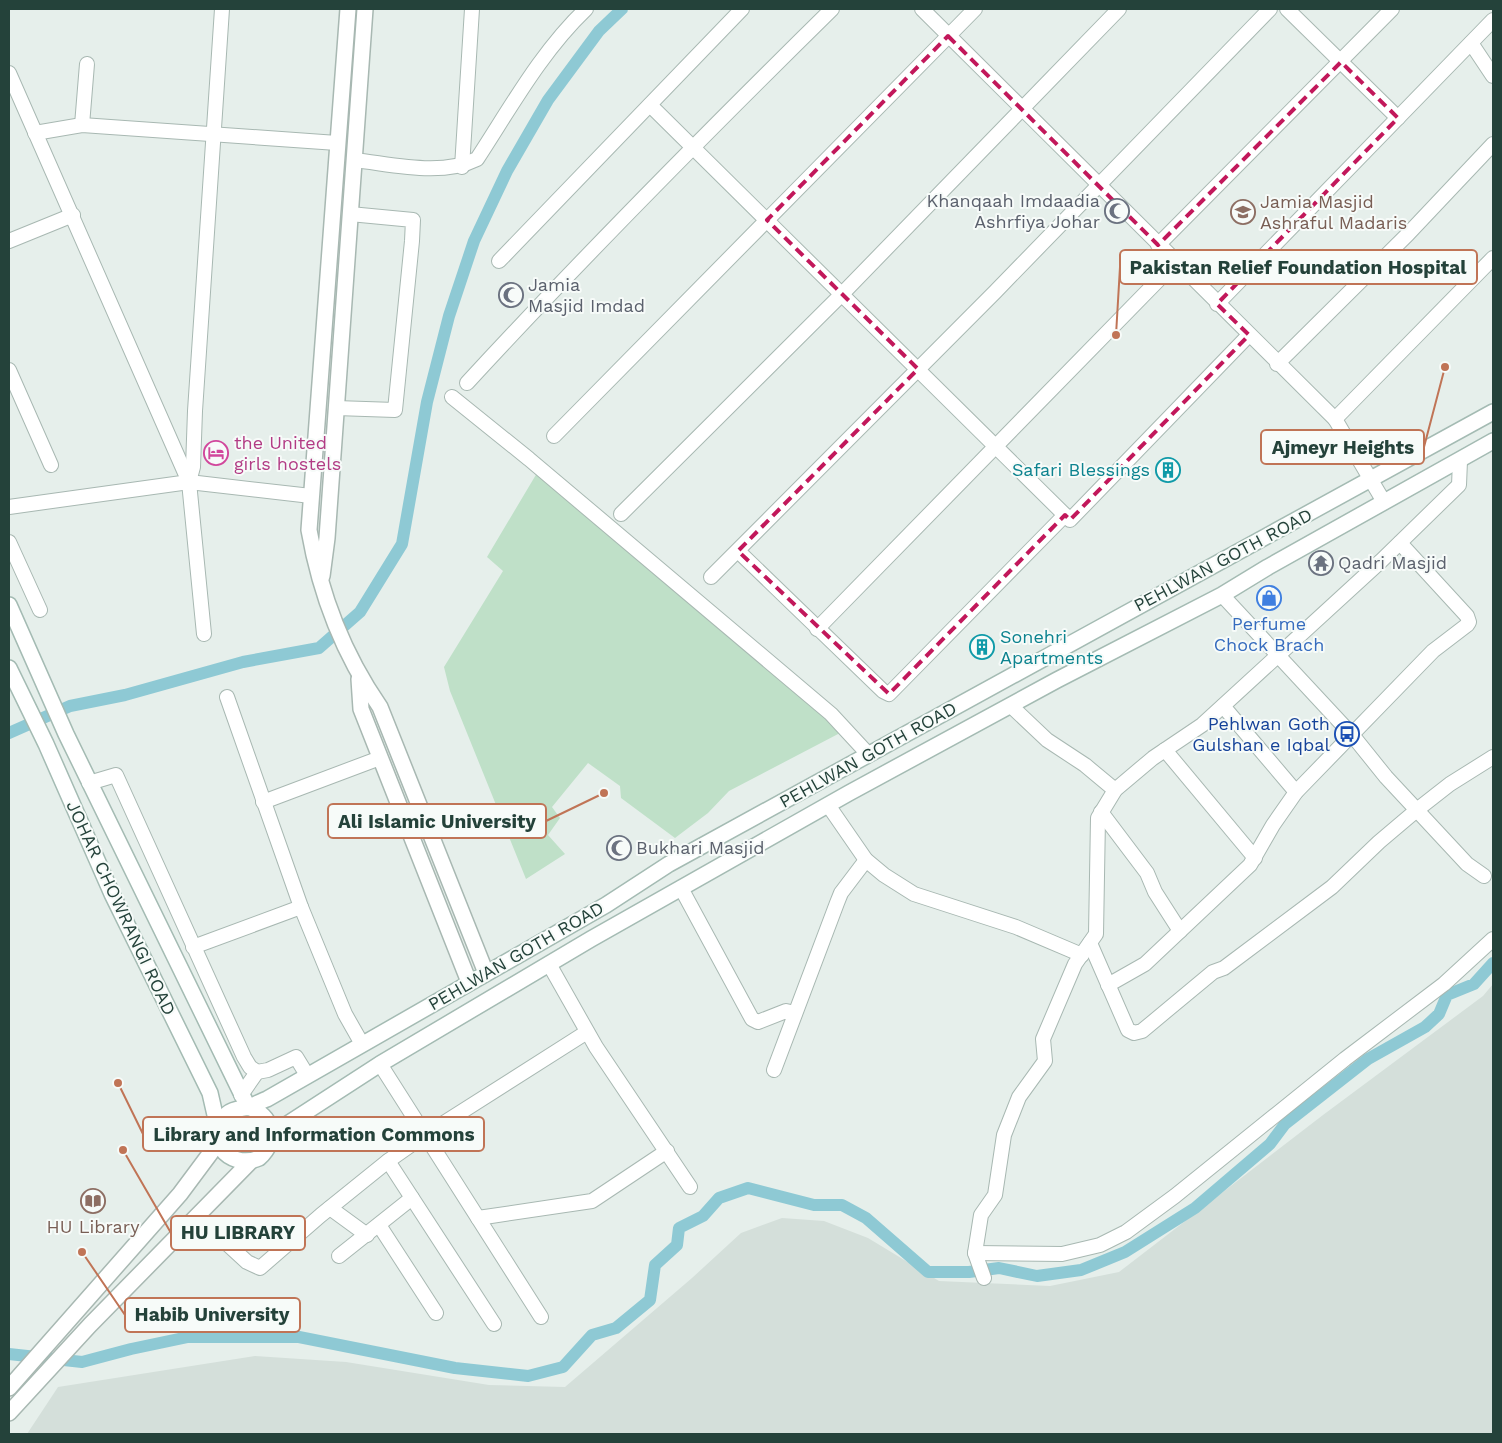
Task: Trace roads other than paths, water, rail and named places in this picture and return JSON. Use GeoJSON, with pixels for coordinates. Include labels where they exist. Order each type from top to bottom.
{"type":"FeatureCollection","features":[{"type":"Feature","properties":{"kind":"main road"},"geometry":{"type":"LineString","coordinates":[[348,9],[309,530],[323,591],[359,677],[380,707],[486,973]]}},
{"type":"Feature","properties":{"kind":"main road"},"geometry":{"type":"LineString","coordinates":[[323,591],[365,9]]}},
{"type":"Feature","properties":{"kind":"main road","name":"PEHLWAN GOTH ROAD"},"geometry":{"type":"LineString","coordinates":[[245,1101],[307,1076],[595,911],[669,864],[1493,412]]}},
{"type":"Feature","properties":{"kind":"main road","name":"PEHLWAN GOTH ROAD"},"geometry":{"type":"LineString","coordinates":[[272,1134],[380,1064],[605,930],[828,805],[1109,652],[1222,595],[1493,441]]}},
{"type":"Feature","properties":{"kind":"main road","name":"JOHAR CHOWRANGI ROAD"},"geometry":{"type":"LineString","coordinates":[[9,605],[89,783],[245,1101]]}},
{"type":"Feature","properties":{"kind":"main road","name":"JOHAR CHOWRANGI ROAD"},"geometry":{"type":"LineString","coordinates":[[9,668],[46,744],[112,894],[210,1093],[218,1136]]}},
{"type":"Feature","properties":{"kind":"main road"},"geometry":{"type":"LineString","coordinates":[[359,677],[361,708],[469,982]]}},
{"type":"Feature","properties":{"kind":"main road"},"geometry":{"type":"LineString","coordinates":[[595,911],[605,930]]}},
{"type":"Feature","properties":{"kind":"main road"},"geometry":{"type":"LineString","coordinates":[[9,1388],[180,1194],[218,1136],[228,1113],[245,1101],[265,1116],[270,1124],[272,1134],[266,1152],[251,1162],[197,1216],[90,1325],[13,1409]]}},
{"type":"Feature","properties":{"kind":"main road"},"geometry":{"type":"LineString","coordinates":[[218,1136],[231,1159],[251,1162]]}},
{"type":"Feature","properties":{"kind":"street"},"geometry":{"type":"LineString","coordinates":[[189,482],[193,468],[195,411],[222,9]]}},
{"type":"Feature","properties":{"kind":"street"},"geometry":{"type":"LineString","coordinates":[[462,166],[472,9]]}},
{"type":"Feature","properties":{"kind":"street"},"geometry":{"type":"LineString","coordinates":[[354,160],[422,167],[462,166],[477,159],[534,69],[572,16],[586,9]]}},
{"type":"Feature","properties":{"kind":"street"},"geometry":{"type":"LineString","coordinates":[[499,261],[742,9]]}},
{"type":"Feature","properties":{"kind":"street"},"geometry":{"type":"LineString","coordinates":[[467,383],[543,300],[692,147],[832,9]]}},
{"type":"Feature","properties":{"kind":"street"},"geometry":{"type":"LineString","coordinates":[[922,9],[1277,364],[1335,419],[1384,502]]}},
{"type":"Feature","properties":{"kind":"street"},"geometry":{"type":"LineString","coordinates":[[554,436],[975,9]]}},
{"type":"Feature","properties":{"kind":"street"},"geometry":{"type":"LineString","coordinates":[[621,514],[843,293],[1119,9]]}},
{"type":"Feature","properties":{"kind":"street"},"geometry":{"type":"LineString","coordinates":[[711,577],[918,370],[1270,9]]}},
{"type":"Feature","properties":{"kind":"street"},"geometry":{"type":"LineString","coordinates":[[1287,9],[1398,118]]}},
{"type":"Feature","properties":{"kind":"street"},"geometry":{"type":"LineString","coordinates":[[1158,245],[1392,9]]}},
{"type":"Feature","properties":{"kind":"street"},"geometry":{"type":"LineString","coordinates":[[1217,304],[1493,20]]}},
{"type":"Feature","properties":{"kind":"street"},"geometry":{"type":"LineString","coordinates":[[1471,43],[1493,76]]}},
{"type":"Feature","properties":{"kind":"street"},"geometry":{"type":"LineString","coordinates":[[82,125],[87,64]]}},
{"type":"Feature","properties":{"kind":"street"},"geometry":{"type":"LineString","coordinates":[[9,73],[189,482],[204,634]]}},
{"type":"Feature","properties":{"kind":"street"},"geometry":{"type":"LineString","coordinates":[[650,105],[843,293],[1070,520],[1249,335]]}},
{"type":"Feature","properties":{"kind":"street"},"geometry":{"type":"LineString","coordinates":[[36,133],[82,125],[213,136],[337,142]]}},
{"type":"Feature","properties":{"kind":"street"},"geometry":{"type":"LineString","coordinates":[[1277,364],[1408,234],[1493,144]]}},
{"type":"Feature","properties":{"kind":"street"},"geometry":{"type":"LineString","coordinates":[[336,408],[396,410],[412,241],[413,220],[350,214]]}},
{"type":"Feature","properties":{"kind":"street"},"geometry":{"type":"LineString","coordinates":[[9,241],[73,215]]}},
{"type":"Feature","properties":{"kind":"street"},"geometry":{"type":"LineString","coordinates":[[1335,419],[1493,258]]}},
{"type":"Feature","properties":{"kind":"street"},"geometry":{"type":"LineString","coordinates":[[817,629],[1176,262]]}},
{"type":"Feature","properties":{"kind":"street"},"geometry":{"type":"LineString","coordinates":[[9,370],[51,465]]}},
{"type":"Feature","properties":{"kind":"street"},"geometry":{"type":"LineString","coordinates":[[452,397],[529,459],[831,714],[868,754]]}},
{"type":"Feature","properties":{"kind":"street"},"geometry":{"type":"LineString","coordinates":[[984,1278],[977,1257],[981,1215],[995,1195],[1004,1135],[1019,1097],[1045,1061],[1043,1039],[1075,964],[1096,934],[1097,833],[1098,818],[1101,812],[1116,790],[1165,750],[1202,725],[1459,485],[1460,461]]}},
{"type":"Feature","properties":{"kind":"street"},"geometry":{"type":"LineString","coordinates":[[9,507],[189,482],[311,496]]}},
{"type":"Feature","properties":{"kind":"street"},"geometry":{"type":"LineString","coordinates":[[738,551],[817,629],[883,691],[889,694],[1065,515]]}},
{"type":"Feature","properties":{"kind":"street"},"geometry":{"type":"LineString","coordinates":[[9,542],[40,610]]}},
{"type":"Feature","properties":{"kind":"street"},"geometry":{"type":"LineString","coordinates":[[1108,985],[1145,964],[1255,858],[1273,826],[1296,792],[1353,736],[1433,651],[1469,622],[1467,616],[1400,542]]}},
{"type":"Feature","properties":{"kind":"street"},"geometry":{"type":"LineString","coordinates":[[1222,595],[1353,736],[1386,777],[1418,809],[1467,864],[1484,876]]}},
{"type":"Feature","properties":{"kind":"street"},"geometry":{"type":"LineString","coordinates":[[227,697],[301,907],[345,1014],[362,1044]]}},
{"type":"Feature","properties":{"kind":"street"},"geometry":{"type":"LineString","coordinates":[[1011,706],[1047,740],[1085,765],[1116,790]]}},
{"type":"Feature","properties":{"kind":"street"},"geometry":{"type":"LineString","coordinates":[[1223,706],[1296,792]]}},
{"type":"Feature","properties":{"kind":"street"},"geometry":{"type":"LineString","coordinates":[[1165,750],[1255,858]]}},
{"type":"Feature","properties":{"kind":"street"},"geometry":{"type":"LineString","coordinates":[[1090,943],[1128,1030],[1134,1033],[1142,1031],[1213,972],[1224,968],[1332,887],[1379,842],[1450,784],[1493,757]]}},
{"type":"Feature","properties":{"kind":"street"},"geometry":{"type":"LineString","coordinates":[[263,802],[380,758]]}},
{"type":"Feature","properties":{"kind":"street"},"geometry":{"type":"LineString","coordinates":[[89,783],[116,775],[193,947],[250,1067],[257,1072],[268,1070],[296,1057],[307,1076]]}},
{"type":"Feature","properties":{"kind":"street"},"geometry":{"type":"LineString","coordinates":[[828,805],[866,860],[884,876],[914,894],[1016,927],[1082,955]]}},
{"type":"Feature","properties":{"kind":"street"},"geometry":{"type":"LineString","coordinates":[[1101,812],[1147,873],[1155,892],[1180,931]]}},
{"type":"Feature","properties":{"kind":"street"},"geometry":{"type":"LineString","coordinates":[[774,1070],[841,893],[866,860]]}},
{"type":"Feature","properties":{"kind":"street"},"geometry":{"type":"LineString","coordinates":[[681,888],[752,1019],[758,1022],[786,1011],[796,1013]]}},
{"type":"Feature","properties":{"kind":"street"},"geometry":{"type":"LineString","coordinates":[[193,947],[301,907]]}},
{"type":"Feature","properties":{"kind":"street"},"geometry":{"type":"LineString","coordinates":[[977,1257],[1062,1254],[1100,1245],[1126,1232],[1175,1196],[1345,1059],[1444,984],[1493,939]]}},
{"type":"Feature","properties":{"kind":"street"},"geometry":{"type":"LineString","coordinates":[[549,964],[587,1032],[690,1187]]}},
{"type":"Feature","properties":{"kind":"street"},"geometry":{"type":"LineString","coordinates":[[197,1216],[247,1262],[260,1268],[388,1160],[587,1032]]}},
{"type":"Feature","properties":{"kind":"street"},"geometry":{"type":"LineString","coordinates":[[380,1064],[541,1317]]}},
{"type":"Feature","properties":{"kind":"street"},"geometry":{"type":"LineString","coordinates":[[245,1101],[257,1072]]}},
{"type":"Feature","properties":{"kind":"street"},"geometry":{"type":"LineString","coordinates":[[478,1218],[592,1201],[667,1151]]}},
{"type":"Feature","properties":{"kind":"street"},"geometry":{"type":"LineString","coordinates":[[388,1160],[494,1324]]}},
{"type":"Feature","properties":{"kind":"street"},"geometry":{"type":"LineString","coordinates":[[339,1256],[412,1198]]}},
{"type":"Feature","properties":{"kind":"street"},"geometry":{"type":"LineString","coordinates":[[330,1208],[367,1235]]}},
{"type":"Feature","properties":{"kind":"street"},"geometry":{"type":"LineString","coordinates":[[379,1225],[436,1313]]}},
{"type":"Feature","properties":{"kind":"waterway"},"geometry":{"type":"LineString","coordinates":[[9,733],[70,706],[125,695],[243,662],[319,648],[360,612],[402,544],[427,402],[449,316],[474,241],[507,171],[548,100],[599,31],[622,9]]}},
{"type":"Feature","properties":{"kind":"waterway"},"geometry":{"type":"LineString","coordinates":[[9,1354],[82,1362],[188,1337],[299,1337],[455,1368],[528,1376],[563,1367],[592,1335],[616,1328],[650,1300],[655,1265],[677,1245],[679,1228],[703,1216],[719,1198],[748,1188],[814,1205],[842,1205],[866,1218],[928,1272],[969,1272],[999,1268],[1037,1276],[1081,1270],[1125,1252],[1195,1208],[1270,1144],[1285,1124],[1368,1059],[1425,1027],[1439,1014],[1447,995],[1474,984],[1493,963]]}},
{"type":"Feature","properties":{"kind":"place","name":"Khanqaah Imdaadia Ashrfiya Johar"},"geometry":{"type":"Point","coordinates":[1117,211]}},
{"type":"Feature","properties":{"kind":"place","name":"Jamia Masjid Ashraful Madaris"},"geometry":{"type":"Point","coordinates":[1243,212]}},
{"type":"Feature","properties":{"kind":"place","name":"Jamia Masjid Imdad"},"geometry":{"type":"Point","coordinates":[511,295]}},
{"type":"Feature","properties":{"kind":"place","name":"Pakistan Relief Foundation Hospital"},"geometry":{"type":"Point","coordinates":[1116,335]}},
{"type":"Feature","properties":{"kind":"place","name":"Ajmeyr Heights"},"geometry":{"type":"Point","coordinates":[1445,367]}},
{"type":"Feature","properties":{"kind":"place","name":"the United girls hostels"},"geometry":{"type":"Point","coordinates":[216,453]}},
{"type":"Feature","properties":{"kind":"place","name":"Safari Blessings"},"geometry":{"type":"Point","coordinates":[1168,470]}},
{"type":"Feature","properties":{"kind":"place","name":"Qadri Masjid"},"geometry":{"type":"Point","coordinates":[1321,563]}},
{"type":"Feature","properties":{"kind":"place","name":"Perfume Chock Brach"},"geometry":{"type":"Point","coordinates":[1269,598]}},
{"type":"Feature","properties":{"kind":"place","name":"Sonehri Apartments"},"geometry":{"type":"Point","coordinates":[982,647]}},
{"type":"Feature","properties":{"kind":"place","name":"Pehlwan Goth Gulshan e Iqbal"},"geometry":{"type":"Point","coordinates":[1347,734]}},
{"type":"Feature","properties":{"kind":"place","name":"Ali Islamic University"},"geometry":{"type":"Point","coordinates":[604,793]}},
{"type":"Feature","properties":{"kind":"place","name":"Bukhari Masjid"},"geometry":{"type":"Point","coordinates":[619,848]}},
{"type":"Feature","properties":{"kind":"place","name":"Library and Information Commons"},"geometry":{"type":"Point","coordinates":[118,1083]}},
{"type":"Feature","properties":{"kind":"place","name":"HU LIBRARY"},"geometry":{"type":"Point","coordinates":[123,1150]}},
{"type":"Feature","properties":{"kind":"place","name":"HU Library"},"geometry":{"type":"Point","coordinates":[93,1201]}},
{"type":"Feature","properties":{"kind":"place","name":"Habib University"},"geometry":{"type":"Point","coordinates":[82,1252]}}]}
